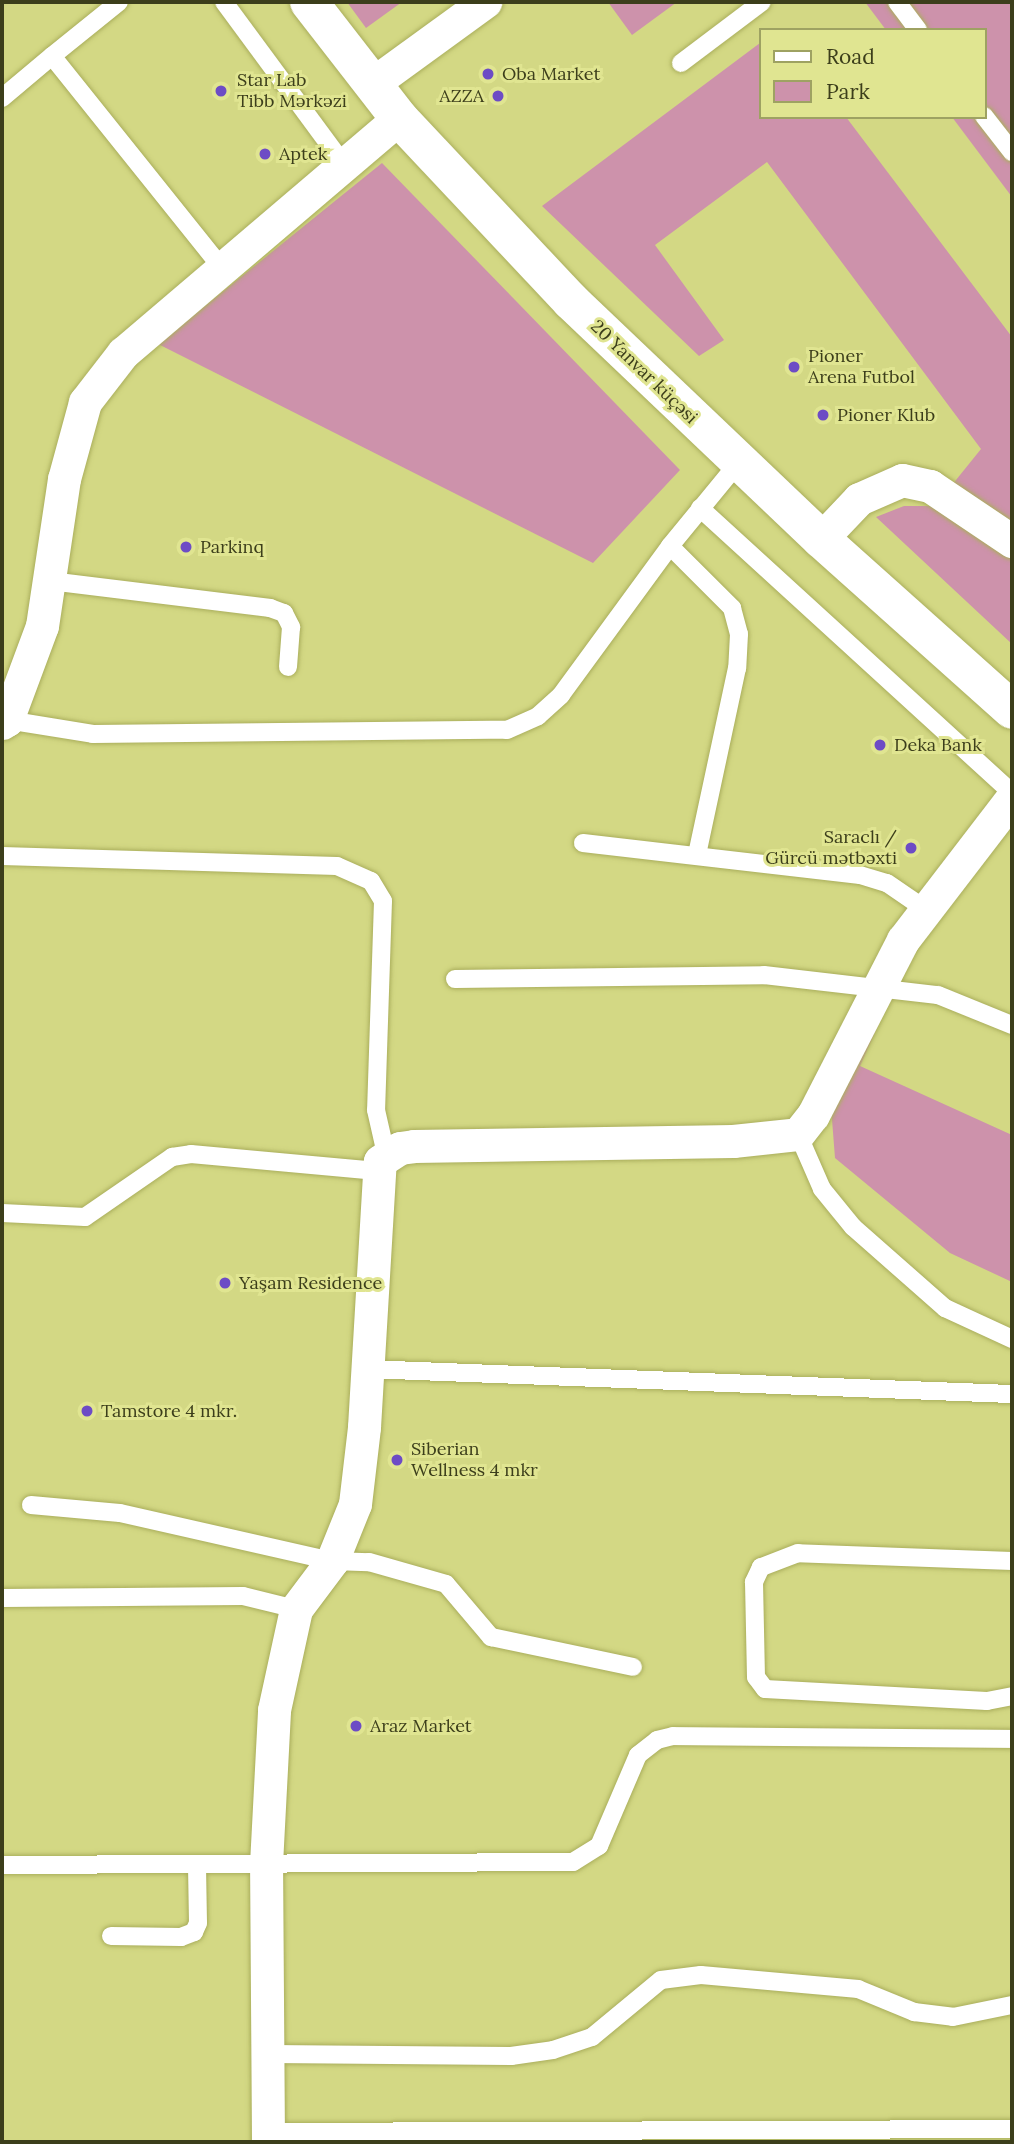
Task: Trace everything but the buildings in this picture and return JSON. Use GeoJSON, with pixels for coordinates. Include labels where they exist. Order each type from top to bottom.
{"type":"FeatureCollection","features":[{"type":"Feature","properties":{"kind":"street","name":"20 Yanvar küçəsi"},"geometry":{"type":"LineString","coordinates":[[309,2],[399,118],[571,301],[821,539],[1012,710]]}},
{"type":"Feature","properties":{"kind":"street"},"geometry":{"type":"LineString","coordinates":[[372,84],[485,2]]}},
{"type":"Feature","properties":{"kind":"street"},"geometry":{"type":"LineString","coordinates":[[4,721],[42,626],[64,479],[85,402],[123,353],[399,118]]}},
{"type":"Feature","properties":{"kind":"street"},"geometry":{"type":"LineString","coordinates":[[821,539],[859,499],[902,480],[930,486],[1012,541]]}},
{"type":"Feature","properties":{"kind":"street"},"geometry":{"type":"LineString","coordinates":[[268,2137],[266,1864],[274,1710],[296,1609],[332,1561],[355,1504],[382,1163],[414,1146],[733,1141],[798,1134],[813,1115],[877,987],[925,909],[1012,795]]}},
{"type":"Feature","properties":{"kind":"lane"},"geometry":{"type":"LineString","coordinates":[[2,98],[119,2]]}},
{"type":"Feature","properties":{"kind":"lane"},"geometry":{"type":"LineString","coordinates":[[224,2],[344,165]]}},
{"type":"Feature","properties":{"kind":"lane"},"geometry":{"type":"LineString","coordinates":[[681,63],[762,2]]}},
{"type":"Feature","properties":{"kind":"lane"},"geometry":{"type":"LineString","coordinates":[[897,2],[916,28]]}},
{"type":"Feature","properties":{"kind":"lane"},"geometry":{"type":"LineString","coordinates":[[52,56],[221,268]]}},
{"type":"Feature","properties":{"kind":"lane"},"geometry":{"type":"LineString","coordinates":[[986,119],[1012,152]]}},
{"type":"Feature","properties":{"kind":"lane"},"geometry":{"type":"LineString","coordinates":[[4,721],[93,734],[507,730],[538,716],[561,695],[670,546],[739,462]]}},
{"type":"Feature","properties":{"kind":"lane"},"geometry":{"type":"LineString","coordinates":[[700,508],[1012,795]]}},
{"type":"Feature","properties":{"kind":"lane"},"geometry":{"type":"LineString","coordinates":[[670,546],[732,608],[739,634],[737,668],[697,855]]}},
{"type":"Feature","properties":{"kind":"lane"},"geometry":{"type":"LineString","coordinates":[[50,581],[270,608],[284,613],[291,627],[288,667]]}},
{"type":"Feature","properties":{"kind":"lane"},"geometry":{"type":"LineString","coordinates":[[583,844],[697,855],[860,876],[887,883],[925,909]]}},
{"type":"Feature","properties":{"kind":"lane"},"geometry":{"type":"LineString","coordinates":[[2,856],[337,866],[371,881],[383,901],[376,1110],[382,1163],[181,1155],[172,1157],[85,1217],[2,1213]]}},
{"type":"Feature","properties":{"kind":"lane"},"geometry":{"type":"LineString","coordinates":[[455,979],[764,975],[938,995],[1012,1025]]}},
{"type":"Feature","properties":{"kind":"lane"},"geometry":{"type":"LineString","coordinates":[[798,1134],[822,1189],[853,1227],[945,1308],[1012,1339]]}},
{"type":"Feature","properties":{"kind":"lane"},"geometry":{"type":"LineString","coordinates":[[366,1369],[1012,1394]]}},
{"type":"Feature","properties":{"kind":"lane"},"geometry":{"type":"LineString","coordinates":[[31,1505],[120,1513],[201,1528],[332,1561],[369,1562],[446,1584],[491,1637],[633,1667]]}},
{"type":"Feature","properties":{"kind":"lane"},"geometry":{"type":"LineString","coordinates":[[1012,1561],[798,1553],[761,1567],[754,1582],[756,1676],[765,1689],[987,1701],[1012,1696]]}},
{"type":"Feature","properties":{"kind":"lane"},"geometry":{"type":"LineString","coordinates":[[2,1598],[243,1596],[296,1609]]}},
{"type":"Feature","properties":{"kind":"lane"},"geometry":{"type":"LineString","coordinates":[[2,1865],[573,1862],[599,1846],[638,1755],[657,1740],[673,1736],[1012,1739]]}},
{"type":"Feature","properties":{"kind":"lane"},"geometry":{"type":"LineString","coordinates":[[111,1937],[181,1937],[194,1931],[197,1864]]}},
{"type":"Feature","properties":{"kind":"lane"},"geometry":{"type":"LineString","coordinates":[[269,2054],[511,2056],[553,2050],[592,2037],[661,1980],[701,1975],[858,1989],[914,2012],[953,2017],[1012,2005]]}},
{"type":"Feature","properties":{"kind":"lane"},"geometry":{"type":"LineString","coordinates":[[268,2137],[1012,2129]]}},
{"type":"Feature","properties":{"kind":"green space"},"geometry":{"type":"Polygon","coordinates":[[[347,2],[402,2],[366,28],[347,2]]]}},
{"type":"Feature","properties":{"kind":"green space"},"geometry":{"type":"Polygon","coordinates":[[[608,2],[677,2],[632,35],[608,2]]]}},
{"type":"Feature","properties":{"kind":"green space"},"geometry":{"type":"Polygon","coordinates":[[[865,2],[1012,2],[1012,197],[954,119],[986,119],[986,28],[884,28],[865,2]]]}},
{"type":"Feature","properties":{"kind":"green space"},"geometry":{"type":"Polygon","coordinates":[[[758,44],[758,119],[848,119],[1012,337],[1012,644],[876,517],[904,506],[935,506],[981,449],[767,162],[655,245],[724,340],[699,356],[542,206],[758,44]]]}},
{"type":"Feature","properties":{"kind":"green space"},"geometry":{"type":"Polygon","coordinates":[[[382,163],[680,470],[593,563],[158,344],[382,163]]]}},
{"type":"Feature","properties":{"kind":"green space"},"geometry":{"type":"Polygon","coordinates":[[[887,1006],[860,1066],[1012,1135],[1012,1282],[950,1253],[835,1158],[831,1107],[887,1006]]]}},
{"type":"Feature","properties":{"kind":"place","name":"Oba Market"},"geometry":{"type":"Point","coordinates":[488,74]}},
{"type":"Feature","properties":{"kind":"place","name":"Star Lab Tibb Mәrkәzi"},"geometry":{"type":"Point","coordinates":[221,91]}},
{"type":"Feature","properties":{"kind":"place","name":"AZZA"},"geometry":{"type":"Point","coordinates":[498,96]}},
{"type":"Feature","properties":{"kind":"place","name":"Aptek"},"geometry":{"type":"Point","coordinates":[265,154]}},
{"type":"Feature","properties":{"kind":"place","name":"Pioner Arena Futbol"},"geometry":{"type":"Point","coordinates":[794,367]}},
{"type":"Feature","properties":{"kind":"place","name":"Pioner Klub"},"geometry":{"type":"Point","coordinates":[823,415]}},
{"type":"Feature","properties":{"kind":"place","name":"Parkinq"},"geometry":{"type":"Point","coordinates":[186,547]}},
{"type":"Feature","properties":{"kind":"place","name":"Deka Bank"},"geometry":{"type":"Point","coordinates":[880,745]}},
{"type":"Feature","properties":{"kind":"place","name":"Saraclı / Gürcü mətbəxti"},"geometry":{"type":"Point","coordinates":[911,848]}},
{"type":"Feature","properties":{"kind":"place","name":"Yaşam Residence"},"geometry":{"type":"Point","coordinates":[225,1283]}},
{"type":"Feature","properties":{"kind":"place","name":"Tamstore 4 mkr."},"geometry":{"type":"Point","coordinates":[87,1411]}},
{"type":"Feature","properties":{"kind":"place","name":"Siberian Wellness 4 mkr"},"geometry":{"type":"Point","coordinates":[397,1460]}},
{"type":"Feature","properties":{"kind":"place","name":"Araz Market"},"geometry":{"type":"Point","coordinates":[356,1726]}}]}
